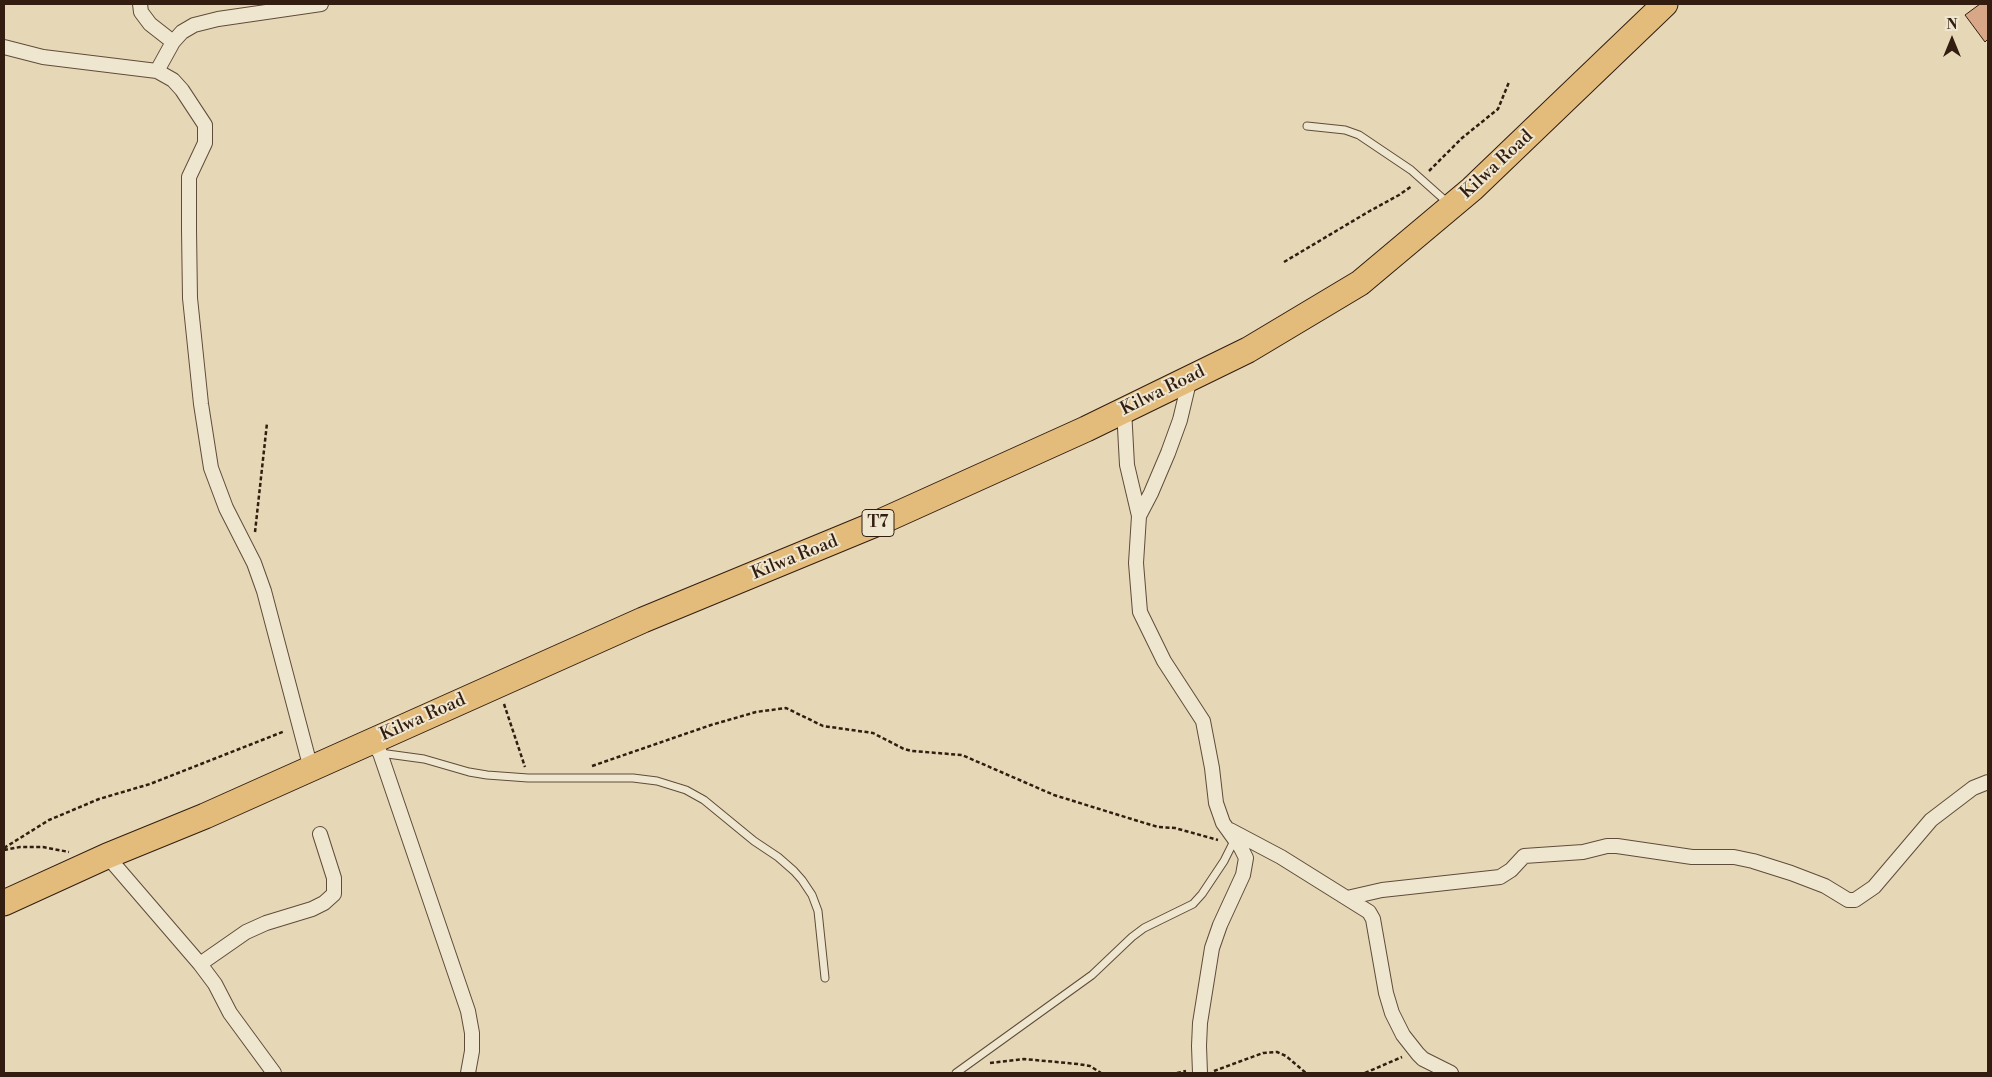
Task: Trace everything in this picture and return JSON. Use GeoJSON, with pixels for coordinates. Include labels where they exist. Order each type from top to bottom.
{"type":"FeatureCollection","features":[{"type":"Feature","properties":{"kind":"highway","name":"Kilwa Road"},"geometry":{"type":"LineString","coordinates":[[4,903],[98,860],[206,816],[311,769],[376,747],[491,687],[643,620],[887,519],[1086,429],[1248,350],[1360,283],[1472,189],[1665,4]]}},
{"type":"Feature","properties":{"kind":"street"},"geometry":{"type":"LineString","coordinates":[[140,4],[141,12],[150,24],[172,42]]}},
{"type":"Feature","properties":{"kind":"street"},"geometry":{"type":"LineString","coordinates":[[157,71],[172,42],[182,32],[194,25],[218,19],[321,4]]}},
{"type":"Feature","properties":{"kind":"street"},"geometry":{"type":"LineString","coordinates":[[4,47],[62,60],[157,71],[173,80],[182,90],[205,125],[206,143],[189,177],[190,298],[211,468],[226,508],[250,555],[271,614],[284,672],[301,724],[311,769]]}},
{"type":"Feature","properties":{"kind":"street"},"geometry":{"type":"LineString","coordinates":[[1139,516],[1168,453],[1180,420],[1190,378]]}},
{"type":"Feature","properties":{"kind":"street"},"geometry":{"type":"LineString","coordinates":[[1124,409],[1127,465],[1139,516],[1136,562],[1140,612],[1164,661],[1203,722],[1212,768],[1216,803],[1223,823],[1245,855],[1245,866],[1212,948],[1200,1023],[1200,1072]]}},
{"type":"Feature","properties":{"kind":"street"},"geometry":{"type":"LineString","coordinates":[[376,747],[468,1012],[472,1034],[472,1051],[468,1073]]}},
{"type":"Feature","properties":{"kind":"street"},"geometry":{"type":"LineString","coordinates":[[1347,898],[1382,890],[1500,877],[1511,870],[1524,856],[1583,852],[1606,846],[1617,846],[1692,857],[1734,857],[1753,861],[1825,886],[1848,900],[1855,900],[1874,887],[1930,820],[1973,788],[1988,782]]}},
{"type":"Feature","properties":{"kind":"street"},"geometry":{"type":"LineString","coordinates":[[200,964],[246,932],[266,923],[312,909],[324,903],[334,894],[334,878],[320,834]]}},
{"type":"Feature","properties":{"kind":"street"},"geometry":{"type":"LineString","coordinates":[[1233,837],[1281,857],[1367,910],[1371,915],[1390,1007],[1403,1035],[1423,1059],[1451,1073]]}},
{"type":"Feature","properties":{"kind":"street"},"geometry":{"type":"LineString","coordinates":[[98,860],[200,964],[215,984],[230,1013],[274,1073]]}},
{"type":"Feature","properties":{"kind":"lane"},"geometry":{"type":"LineString","coordinates":[[1307,126],[1345,130],[1359,135],[1385,151],[1452,206]]}},
{"type":"Feature","properties":{"kind":"lane"},"geometry":{"type":"LineString","coordinates":[[376,747],[487,775],[528,778],[633,778],[657,781],[686,790],[704,800],[754,841],[778,857],[802,880],[812,895],[818,911],[825,978]]}},
{"type":"Feature","properties":{"kind":"lane"},"geometry":{"type":"LineString","coordinates":[[956,1073],[1035,1014],[1092,975],[1144,928],[1193,904],[1224,861],[1233,837]]}},
{"type":"Feature","properties":{"kind":"path"},"geometry":{"type":"LineString","coordinates":[[1284,262],[1400,195],[1421,179],[1462,138],[1498,109],[1509,82]]}},
{"type":"Feature","properties":{"kind":"path"},"geometry":{"type":"LineString","coordinates":[[250,555],[258,516],[268,424]]}},
{"type":"Feature","properties":{"kind":"path"},"geometry":{"type":"LineString","coordinates":[[491,687],[503,701],[528,778]]}},
{"type":"Feature","properties":{"kind":"path"},"geometry":{"type":"LineString","coordinates":[[591,766],[711,724],[756,712],[786,708],[822,726],[873,733],[904,749],[962,755],[1028,785],[1119,816],[1158,827],[1175,828],[1208,838],[1233,837]]}},
{"type":"Feature","properties":{"kind":"path"},"geometry":{"type":"LineString","coordinates":[[4,849],[57,816],[99,799],[172,775],[301,724]]}},
{"type":"Feature","properties":{"kind":"path"},"geometry":{"type":"LineString","coordinates":[[4,849],[42,847],[66,851],[98,860]]}},
{"type":"Feature","properties":{"kind":"path"},"geometry":{"type":"LineString","coordinates":[[1200,1072],[1214,1070],[1263,1053],[1277,1052],[1286,1056],[1306,1073]]}},
{"type":"Feature","properties":{"kind":"path"},"geometry":{"type":"LineString","coordinates":[[1364,1073],[1398,1058],[1418,1054]]}},
{"type":"Feature","properties":{"kind":"path"},"geometry":{"type":"LineString","coordinates":[[971,1063],[1024,1059],[1085,1065],[1101,1073]]}},
{"type":"Feature","properties":{"kind":"building"},"geometry":{"type":"Polygon","coordinates":[[[1980,4],[1988,4],[1988,39],[1985,42],[1965,15],[1980,4]]]}}]}
